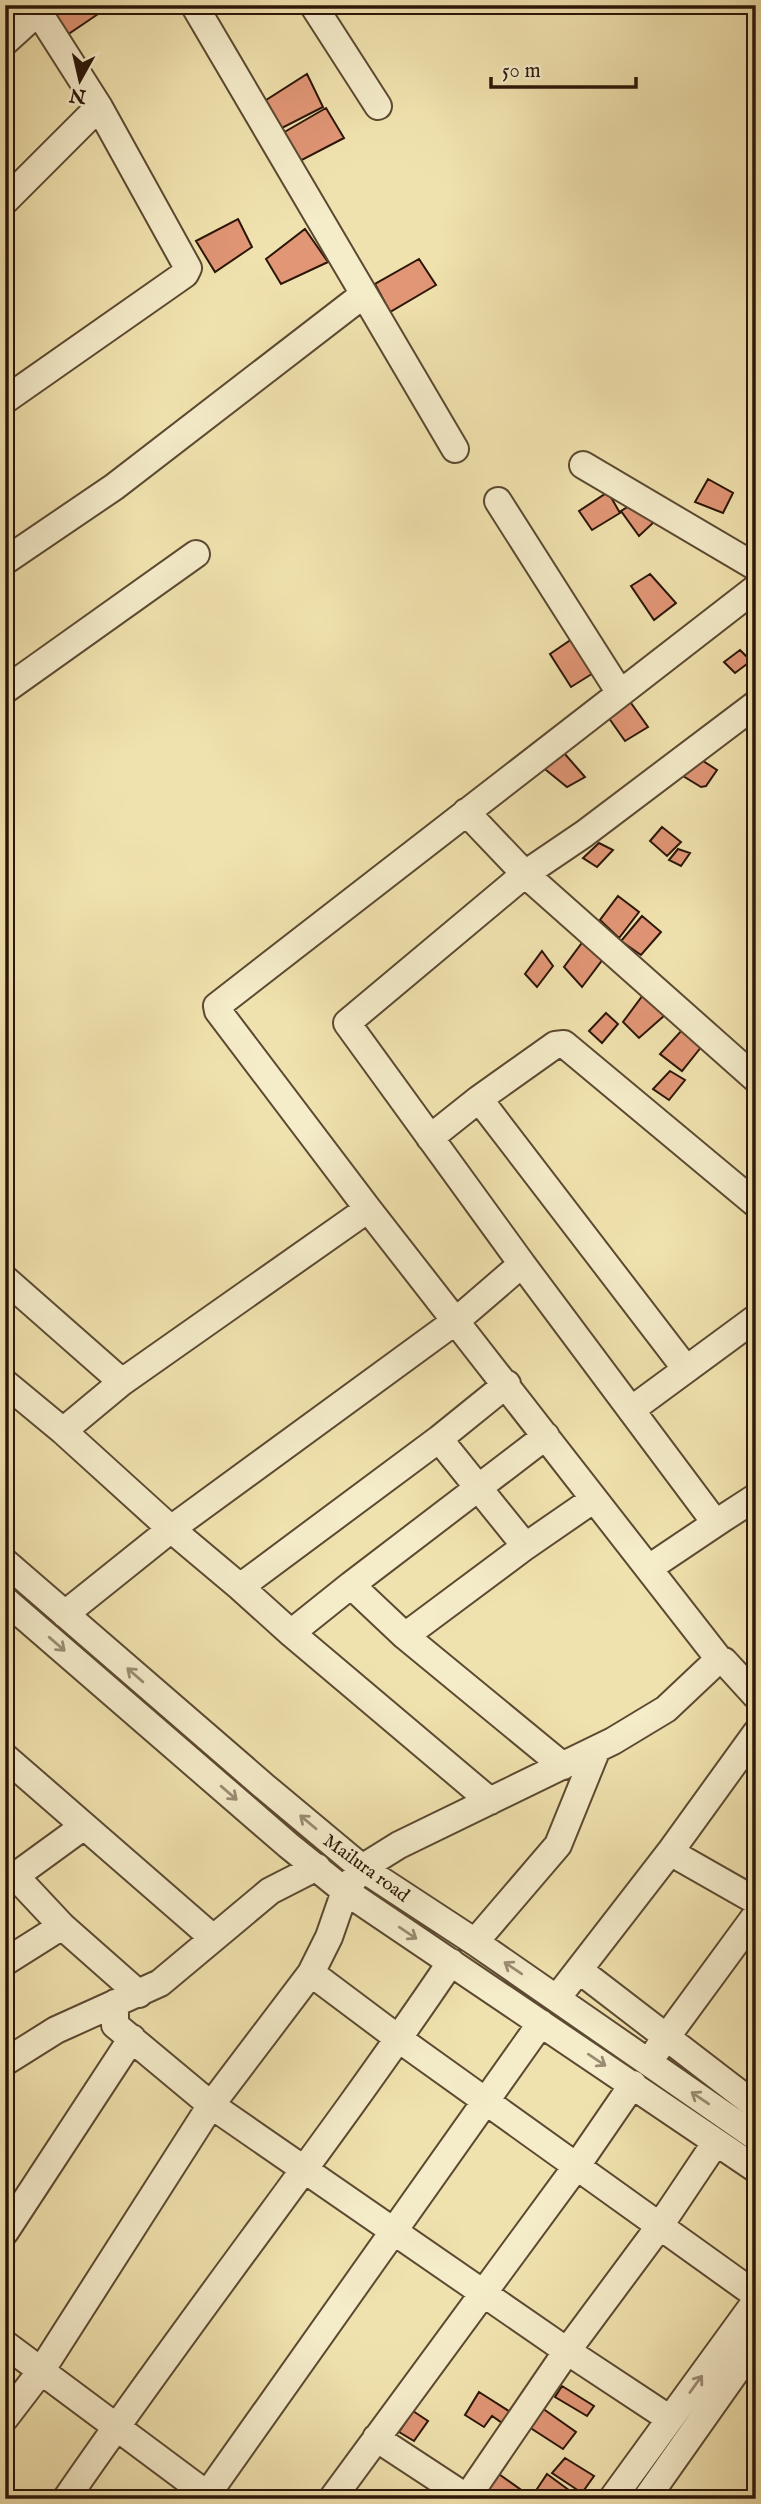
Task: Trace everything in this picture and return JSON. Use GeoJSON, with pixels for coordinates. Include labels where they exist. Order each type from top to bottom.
{"type":"FeatureCollection","features":[{"type":"Feature","properties":{"kind":"street"},"geometry":{"type":"LineString","coordinates":[[194,5],[455,449]]}},
{"type":"Feature","properties":{"kind":"street"},"geometry":{"type":"LineString","coordinates":[[313,5],[377,106]]}},
{"type":"Feature","properties":{"kind":"street"},"geometry":{"type":"LineString","coordinates":[[5,42],[36,9],[99,107],[187,265],[187,271],[5,400]]}},
{"type":"Feature","properties":{"kind":"street"},"geometry":{"type":"LineString","coordinates":[[5,201],[99,107]]}},
{"type":"Feature","properties":{"kind":"street"},"geometry":{"type":"LineString","coordinates":[[5,561],[114,487],[363,295]]}},
{"type":"Feature","properties":{"kind":"street"},"geometry":{"type":"LineString","coordinates":[[583,465],[756,567]]}},
{"type":"Feature","properties":{"kind":"street"},"geometry":{"type":"LineString","coordinates":[[498,501],[620,693]]}},
{"type":"Feature","properties":{"kind":"street"},"geometry":{"type":"LineString","coordinates":[[5,690],[196,554]]}},
{"type":"Feature","properties":{"kind":"street"},"geometry":{"type":"LineString","coordinates":[[756,588],[217,1006],[218,1011],[368,1209],[594,1499],[719,1659],[724,1661],[756,1696]]}},
{"type":"Feature","properties":{"kind":"street"},"geometry":{"type":"LineString","coordinates":[[719,1521],[711,1517],[631,1410],[347,1023],[525,874],[584,834],[756,704]]}},
{"type":"Feature","properties":{"kind":"street"},"geometry":{"type":"LineString","coordinates":[[466,811],[525,874],[756,1079]]}},
{"type":"Feature","properties":{"kind":"street"},"geometry":{"type":"LineString","coordinates":[[430,1138],[555,1045],[564,1044],[756,1204]]}},
{"type":"Feature","properties":{"kind":"street"},"geometry":{"type":"LineString","coordinates":[[479,1099],[686,1369]]}},
{"type":"Feature","properties":{"kind":"street"},"geometry":{"type":"LineString","coordinates":[[63,1431],[122,1382],[368,1209]]}},
{"type":"Feature","properties":{"kind":"street"},"geometry":{"type":"LineString","coordinates":[[65,1614],[171,1529],[457,1320],[522,1264]]}},
{"type":"Feature","properties":{"kind":"street"},"geometry":{"type":"LineString","coordinates":[[5,1279],[122,1382]]}},
{"type":"Feature","properties":{"kind":"street"},"geometry":{"type":"LineString","coordinates":[[631,1410],[756,1318]]}},
{"type":"Feature","properties":{"kind":"street"},"geometry":{"type":"LineString","coordinates":[[5,1383],[291,1633],[490,1801]]}},
{"type":"Feature","properties":{"kind":"street"},"geometry":{"type":"LineString","coordinates":[[240,1587],[439,1439],[507,1384]]}},
{"type":"Feature","properties":{"kind":"street"},"geometry":{"type":"LineString","coordinates":[[291,1633],[546,1436]]}},
{"type":"Feature","properties":{"kind":"street"},"geometry":{"type":"LineString","coordinates":[[439,1439],[522,1542],[523,1548]]}},
{"type":"Feature","properties":{"kind":"street"},"geometry":{"type":"LineString","coordinates":[[649,1568],[756,1497]]}},
{"type":"Feature","properties":{"kind":"street"},"geometry":{"type":"LineString","coordinates":[[405,1636],[594,1499]]}},
{"type":"Feature","properties":{"kind":"street","name":"Mailura road"},"geometry":{"type":"LineString","coordinates":[[5,1562],[362,1868],[475,1942],[648,2063],[746,2101],[756,2137]]}},
{"type":"Feature","properties":{"kind":"street"},"geometry":{"type":"LineString","coordinates":[[351,1585],[405,1636],[563,1766]]}},
{"type":"Feature","properties":{"kind":"street","name":"Mailura road"},"geometry":{"type":"LineString","coordinates":[[5,1600],[288,1845],[345,1891],[756,2169]]}},
{"type":"Feature","properties":{"kind":"street"},"geometry":{"type":"LineString","coordinates":[[5,2418],[41,2371],[211,2105],[311,1973],[329,1937],[345,1891],[362,1868],[399,1845],[597,1749],[666,1709],[719,1659]]}},
{"type":"Feature","properties":{"kind":"street"},"geometry":{"type":"LineString","coordinates":[[557,1998],[670,1852],[756,1733]]}},
{"type":"Feature","properties":{"kind":"street"},"geometry":{"type":"LineString","coordinates":[[475,1942],[558,1845],[597,1749]]}},
{"type":"Feature","properties":{"kind":"street"},"geometry":{"type":"LineString","coordinates":[[5,1757],[213,1938]]}},
{"type":"Feature","properties":{"kind":"street"},"geometry":{"type":"LineString","coordinates":[[84,1826],[17,1876],[127,1998]]}},
{"type":"Feature","properties":{"kind":"street"},"geometry":{"type":"LineString","coordinates":[[670,1852],[756,1901]]}},
{"type":"Feature","properties":{"kind":"street"},"geometry":{"type":"LineString","coordinates":[[5,2062],[56,2030],[160,1983],[270,1891],[317,1867]]}},
{"type":"Feature","properties":{"kind":"street"},"geometry":{"type":"LineString","coordinates":[[648,2063],[756,1915]]}},
{"type":"Feature","properties":{"kind":"street"},"geometry":{"type":"LineString","coordinates":[[5,1962],[62,1926]]}},
{"type":"Feature","properties":{"kind":"street"},"geometry":{"type":"LineString","coordinates":[[66,2499],[399,2039],[451,1962]]}},
{"type":"Feature","properties":{"kind":"street"},"geometry":{"type":"LineString","coordinates":[[579,1970],[746,2101]]}},
{"type":"Feature","properties":{"kind":"street"},"geometry":{"type":"LineString","coordinates":[[311,1973],[485,2102],[756,2295]]}},
{"type":"Feature","properties":{"kind":"street"},"geometry":{"type":"LineString","coordinates":[[127,1998],[115,2025],[211,2105],[670,2419]]}},
{"type":"Feature","properties":{"kind":"street"},"geometry":{"type":"LineString","coordinates":[[5,2344],[208,2497],[541,2023]]}},
{"type":"Feature","properties":{"kind":"street"},"geometry":{"type":"LineString","coordinates":[[5,2232],[132,2038]]}},
{"type":"Feature","properties":{"kind":"street"},"geometry":{"type":"LineString","coordinates":[[332,2499],[576,2167],[633,2084]]}},
{"type":"Feature","properties":{"kind":"street"},"geometry":{"type":"LineString","coordinates":[[376,2438],[467,2498],[567,2351],[659,2227],[716,2142]]}},
{"type":"Feature","properties":{"kind":"street"},"geometry":{"type":"LineString","coordinates":[[612,2499],[756,2301]]}},
{"type":"Feature","properties":{"kind":"street"},"geometry":{"type":"LineString","coordinates":[[652,2497],[756,2343]]}},
{"type":"Feature","properties":{"kind":"building"},"geometry":{"type":"Polygon","coordinates":[[[55,5],[97,5],[101,12],[67,35],[51,8],[55,5]]]}},
{"type":"Feature","properties":{"kind":"building"},"geometry":{"type":"Polygon","coordinates":[[[307,74],[323,107],[280,129],[263,102],[307,74]]]}},
{"type":"Feature","properties":{"kind":"building"},"geometry":{"type":"Polygon","coordinates":[[[326,108],[344,138],[298,162],[281,134],[326,108]]]}},
{"type":"Feature","properties":{"kind":"building"},"geometry":{"type":"Polygon","coordinates":[[[238,219],[252,247],[215,272],[196,241],[238,219]]]}},
{"type":"Feature","properties":{"kind":"building"},"geometry":{"type":"Polygon","coordinates":[[[305,229],[328,262],[281,284],[266,259],[305,229]]]}},
{"type":"Feature","properties":{"kind":"building"},"geometry":{"type":"Polygon","coordinates":[[[419,259],[436,285],[390,312],[375,284],[419,259]]]}},
{"type":"Feature","properties":{"kind":"building"},"geometry":{"type":"Polygon","coordinates":[[[708,479],[733,493],[723,513],[695,502],[708,479]]]}},
{"type":"Feature","properties":{"kind":"building"},"geometry":{"type":"Polygon","coordinates":[[[608,492],[620,513],[592,530],[579,511],[608,492]]]}},
{"type":"Feature","properties":{"kind":"building"},"geometry":{"type":"Polygon","coordinates":[[[637,501],[654,522],[639,536],[621,511],[637,501]]]}},
{"type":"Feature","properties":{"kind":"building"},"geometry":{"type":"Polygon","coordinates":[[[650,574],[676,603],[654,620],[631,586],[650,574]]]}},
{"type":"Feature","properties":{"kind":"building"},"geometry":{"type":"Polygon","coordinates":[[[575,637],[595,672],[571,687],[550,654],[575,637]]]}},
{"type":"Feature","properties":{"kind":"building"},"geometry":{"type":"Polygon","coordinates":[[[740,650],[751,661],[735,673],[724,662],[740,650]]]}},
{"type":"Feature","properties":{"kind":"building"},"geometry":{"type":"Polygon","coordinates":[[[626,696],[648,727],[625,741],[606,714],[626,696]]]}},
{"type":"Feature","properties":{"kind":"building"},"geometry":{"type":"Polygon","coordinates":[[[564,753],[585,777],[567,787],[541,766],[564,753]]]}},
{"type":"Feature","properties":{"kind":"building"},"geometry":{"type":"Polygon","coordinates":[[[697,757],[717,770],[706,786],[701,787],[683,776],[697,757]]]}},
{"type":"Feature","properties":{"kind":"building"},"geometry":{"type":"Polygon","coordinates":[[[662,827],[681,842],[667,856],[650,841],[662,827]]]}},
{"type":"Feature","properties":{"kind":"building"},"geometry":{"type":"Polygon","coordinates":[[[599,843],[613,850],[597,867],[583,858],[599,843]]]}},
{"type":"Feature","properties":{"kind":"building"},"geometry":{"type":"Polygon","coordinates":[[[678,849],[690,853],[681,866],[669,860],[678,849]]]}},
{"type":"Feature","properties":{"kind":"building"},"geometry":{"type":"Polygon","coordinates":[[[618,896],[639,912],[619,938],[600,920],[618,896]]]}},
{"type":"Feature","properties":{"kind":"building"},"geometry":{"type":"Polygon","coordinates":[[[642,916],[661,932],[641,955],[621,941],[642,916]]]}},
{"type":"Feature","properties":{"kind":"building"},"geometry":{"type":"Polygon","coordinates":[[[584,940],[603,959],[582,987],[564,967],[584,940]]]}},
{"type":"Feature","properties":{"kind":"building"},"geometry":{"type":"Polygon","coordinates":[[[542,951],[553,966],[537,987],[525,974],[542,951]]]}},
{"type":"Feature","properties":{"kind":"building"},"geometry":{"type":"Polygon","coordinates":[[[643,995],[665,1015],[639,1038],[623,1022],[643,995]]]}},
{"type":"Feature","properties":{"kind":"building"},"geometry":{"type":"Polygon","coordinates":[[[606,1013],[618,1024],[602,1043],[589,1031],[606,1013]]]}},
{"type":"Feature","properties":{"kind":"building"},"geometry":{"type":"Polygon","coordinates":[[[682,1030],[702,1046],[682,1071],[660,1054],[682,1030]]]}},
{"type":"Feature","properties":{"kind":"building"},"geometry":{"type":"Polygon","coordinates":[[[670,1071],[685,1080],[669,1100],[653,1089],[670,1071]]]}},
{"type":"Feature","properties":{"kind":"building"},"geometry":{"type":"Polygon","coordinates":[[[562,2386],[594,2406],[587,2416],[555,2397],[562,2386]]]}},
{"type":"Feature","properties":{"kind":"building"},"geometry":{"type":"Polygon","coordinates":[[[479,2392],[512,2413],[505,2425],[492,2416],[484,2427],[465,2415],[479,2392]]]}},
{"type":"Feature","properties":{"kind":"building"},"geometry":{"type":"Polygon","coordinates":[[[542,2408],[576,2432],[563,2449],[529,2427],[542,2408]]]}},
{"type":"Feature","properties":{"kind":"building"},"geometry":{"type":"Polygon","coordinates":[[[413,2411],[428,2421],[414,2441],[399,2432],[413,2411]]]}},
{"type":"Feature","properties":{"kind":"building"},"geometry":{"type":"Polygon","coordinates":[[[565,2458],[594,2476],[582,2493],[552,2473],[565,2458]]]}},
{"type":"Feature","properties":{"kind":"building"},"geometry":{"type":"Polygon","coordinates":[[[496,2472],[531,2497],[486,2499],[480,2495],[496,2472]]]}},
{"type":"Feature","properties":{"kind":"building"},"geometry":{"type":"Polygon","coordinates":[[[547,2474],[581,2499],[537,2499],[533,2495],[547,2474]]]}}]}
